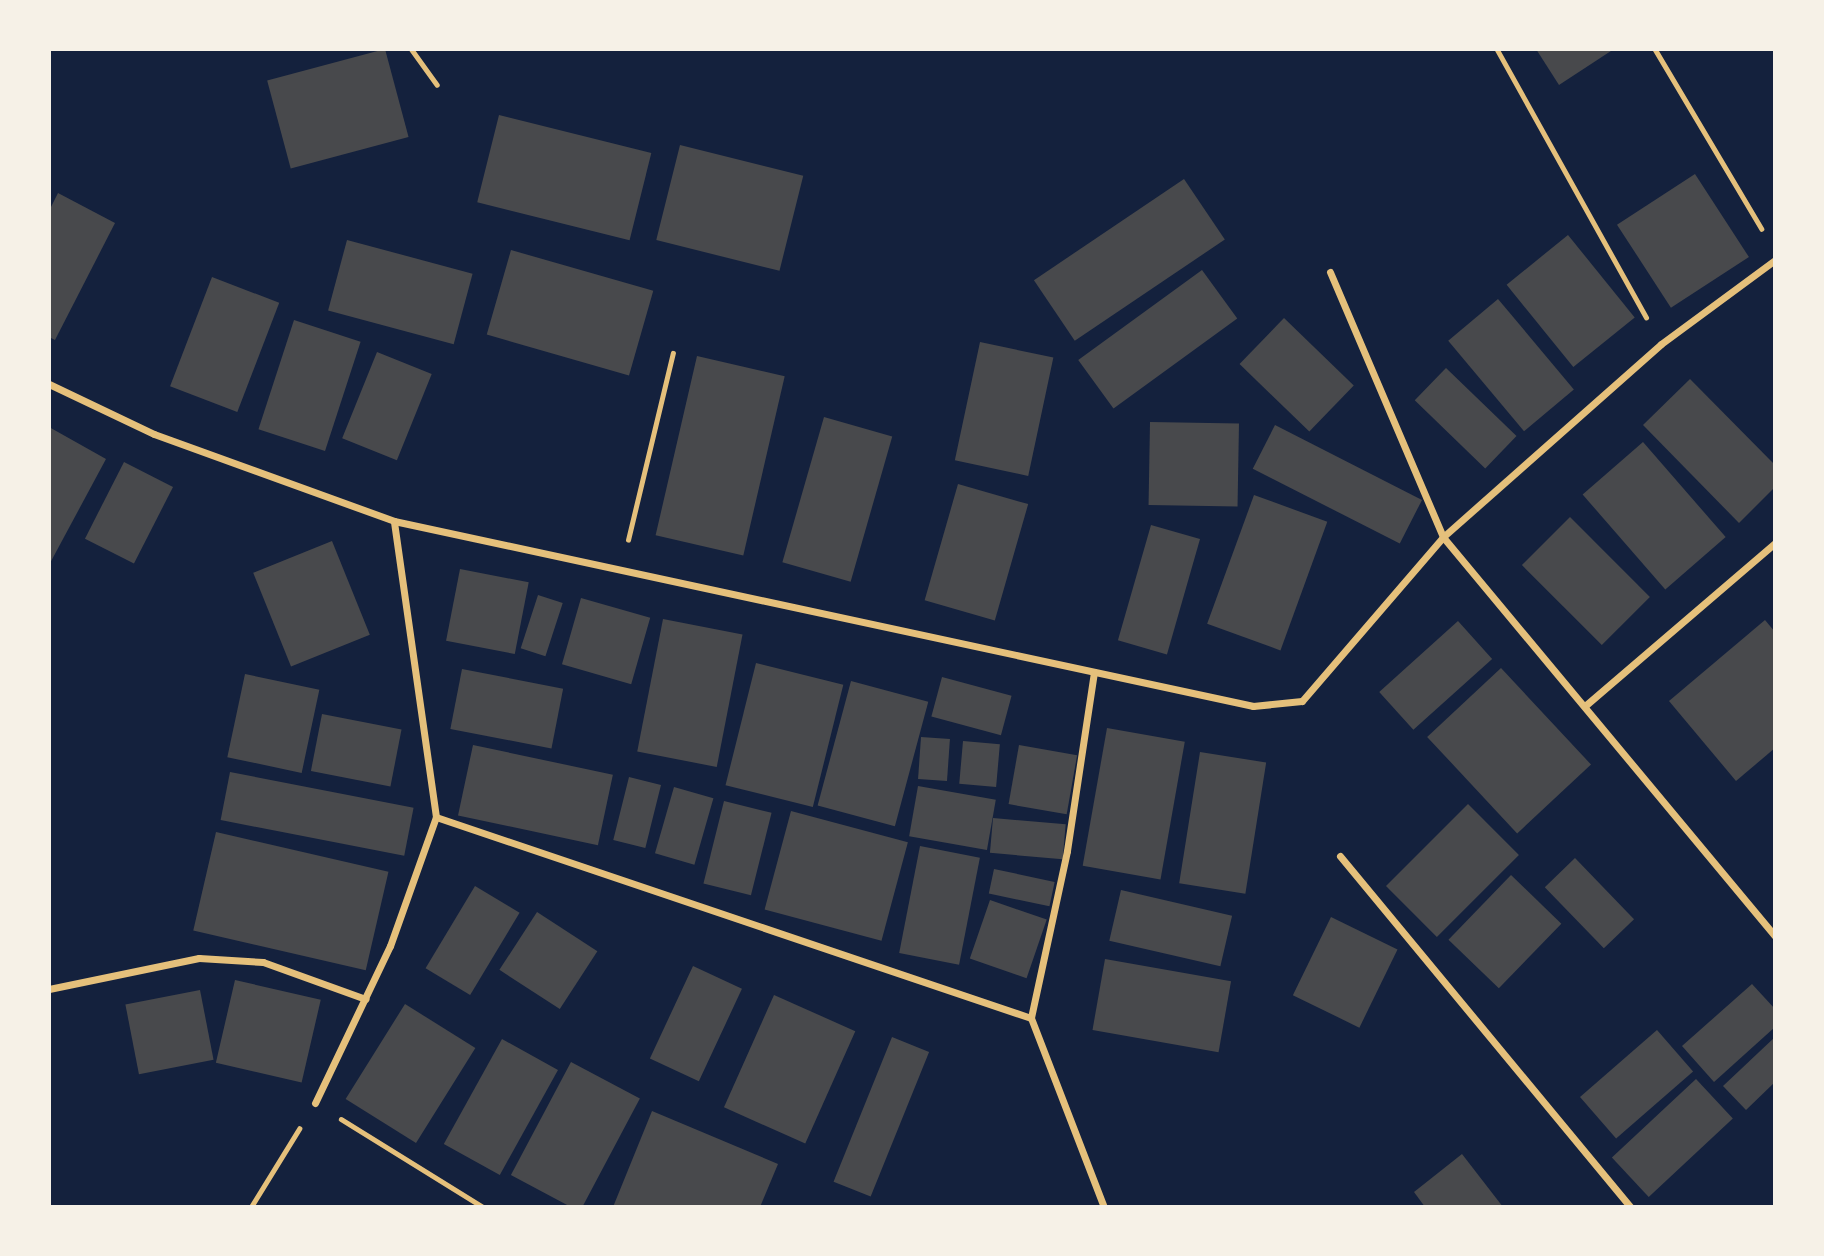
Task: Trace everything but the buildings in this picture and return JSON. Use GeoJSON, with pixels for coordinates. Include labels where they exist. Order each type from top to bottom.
{"type":"FeatureCollection","features":[{"type":"Feature","properties":{"kind":"street"},"geometry":{"type":"LineString","coordinates":[[49,384],[154,434],[394,521],[621,566],[1253,706],[1302,701],[1443,537],[1661,344],[1775,260]]}},
{"type":"Feature","properties":{"kind":"street"},"geometry":{"type":"LineString","coordinates":[[1330,272],[1443,537],[1586,705],[1775,936]]}},
{"type":"Feature","properties":{"kind":"street"},"geometry":{"type":"LineString","coordinates":[[315,1103],[366,999],[436,817],[394,521]]}},
{"type":"Feature","properties":{"kind":"street"},"geometry":{"type":"LineString","coordinates":[[1586,705],[1775,543]]}},
{"type":"Feature","properties":{"kind":"street"},"geometry":{"type":"LineString","coordinates":[[1094,672],[1067,850],[1031,1018],[1104,1207]]}},
{"type":"Feature","properties":{"kind":"street"},"geometry":{"type":"LineString","coordinates":[[436,817],[1031,1018]]}},
{"type":"Feature","properties":{"kind":"street"},"geometry":{"type":"LineString","coordinates":[[1340,856],[1630,1207]]}},
{"type":"Feature","properties":{"kind":"street"},"geometry":{"type":"LineString","coordinates":[[49,989],[199,958],[263,962],[366,999]]}},
{"type":"Feature","properties":{"kind":"lane"},"geometry":{"type":"LineString","coordinates":[[411,49],[437,85]]}},
{"type":"Feature","properties":{"kind":"path"},"geometry":{"type":"LineString","coordinates":[[1497,49],[1661,344]]}},
{"type":"Feature","properties":{"kind":"path"},"geometry":{"type":"LineString","coordinates":[[1655,49],[1768,239]]}},
{"type":"Feature","properties":{"kind":"path"},"geometry":{"type":"LineString","coordinates":[[621,566],[673,353]]}},
{"type":"Feature","properties":{"kind":"path"},"geometry":{"type":"LineString","coordinates":[[251,1207],[315,1103],[484,1207]]}}]}
